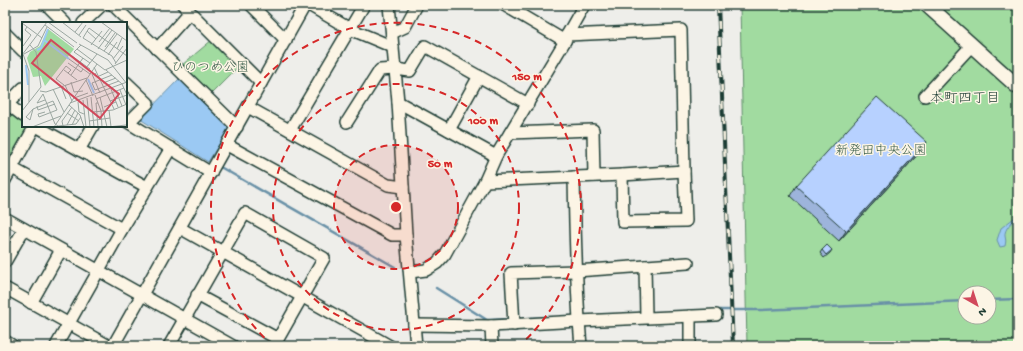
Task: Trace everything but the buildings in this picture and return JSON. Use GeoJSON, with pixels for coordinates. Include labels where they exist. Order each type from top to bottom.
{"type":"FeatureCollection","features":[{"type":"Feature","properties":{"kind":"main road"},"geometry":{"type":"LineString","coordinates":[[927,5],[1018,87]]}},
{"type":"Feature","properties":{"kind":"street"},"geometry":{"type":"LineString","coordinates":[[47,5],[64,22]]}},
{"type":"Feature","properties":{"kind":"street"},"geometry":{"type":"LineString","coordinates":[[84,22],[102,5]]}},
{"type":"Feature","properties":{"kind":"street"},"geometry":{"type":"LineString","coordinates":[[251,5],[286,40]]}},
{"type":"Feature","properties":{"kind":"street"},"geometry":{"type":"LineString","coordinates":[[114,346],[305,5]]}},
{"type":"Feature","properties":{"kind":"street"},"geometry":{"type":"LineString","coordinates":[[309,5],[350,29],[393,47]]}},
{"type":"Feature","properties":{"kind":"street"},"geometry":{"type":"LineString","coordinates":[[290,130],[364,5]]}},
{"type":"Feature","properties":{"kind":"street"},"geometry":{"type":"LineString","coordinates":[[389,5],[398,102],[406,235],[416,346]]}},
{"type":"Feature","properties":{"kind":"street"},"geometry":{"type":"LineString","coordinates":[[392,33],[405,27],[417,5]]}},
{"type":"Feature","properties":{"kind":"street"},"geometry":{"type":"LineString","coordinates":[[504,5],[566,38],[681,30],[686,221],[623,222],[622,175]]}},
{"type":"Feature","properties":{"kind":"street"},"geometry":{"type":"LineString","coordinates":[[410,272],[426,270],[437,264],[445,254],[485,181],[496,156],[528,104],[584,5]]}},
{"type":"Feature","properties":{"kind":"street"},"geometry":{"type":"LineString","coordinates":[[118,7],[157,49],[237,127]]}},
{"type":"Feature","properties":{"kind":"street"},"geometry":{"type":"LineString","coordinates":[[157,49],[187,8],[261,83]]}},
{"type":"Feature","properties":{"kind":"street"},"geometry":{"type":"LineString","coordinates":[[5,33],[22,50]]}},
{"type":"Feature","properties":{"kind":"street"},"geometry":{"type":"LineString","coordinates":[[926,96],[972,45]]}},
{"type":"Feature","properties":{"kind":"street"},"geometry":{"type":"LineString","coordinates":[[347,122],[380,70],[410,71],[425,46],[528,104]]}},
{"type":"Feature","properties":{"kind":"street"},"geometry":{"type":"LineString","coordinates":[[449,130],[479,76]]}},
{"type":"Feature","properties":{"kind":"street"},"geometry":{"type":"LineString","coordinates":[[127,83],[148,103],[127,122],[211,172]]}},
{"type":"Feature","properties":{"kind":"street"},"geometry":{"type":"LineString","coordinates":[[22,89],[6,104],[22,115]]}},
{"type":"Feature","properties":{"kind":"street"},"geometry":{"type":"LineString","coordinates":[[398,102],[496,156]]}},
{"type":"Feature","properties":{"kind":"street"},"geometry":{"type":"LineString","coordinates":[[248,107],[388,185],[403,187]]}},
{"type":"Feature","properties":{"kind":"street"},"geometry":{"type":"LineString","coordinates":[[5,180],[35,127]]}},
{"type":"Feature","properties":{"kind":"street"},"geometry":{"type":"LineString","coordinates":[[38,127],[146,187]]}},
{"type":"Feature","properties":{"kind":"street"},"geometry":{"type":"LineString","coordinates":[[79,150],[92,127]]}},
{"type":"Feature","properties":{"kind":"street"},"geometry":{"type":"LineString","coordinates":[[510,133],[593,130],[594,176]]}},
{"type":"Feature","properties":{"kind":"street"},"geometry":{"type":"LineString","coordinates":[[227,145],[392,234],[406,235]]}},
{"type":"Feature","properties":{"kind":"street"},"geometry":{"type":"LineString","coordinates":[[56,346],[146,187],[171,148]]}},
{"type":"Feature","properties":{"kind":"street"},"geometry":{"type":"LineString","coordinates":[[12,168],[122,229]]}},
{"type":"Feature","properties":{"kind":"street"},"geometry":{"type":"LineString","coordinates":[[485,181],[684,171]]}},
{"type":"Feature","properties":{"kind":"street"},"geometry":{"type":"LineString","coordinates":[[574,177],[576,271],[581,346]]}},
{"type":"Feature","properties":{"kind":"street"},"geometry":{"type":"LineString","coordinates":[[169,346],[197,295],[245,213],[324,258],[276,343],[197,295]]}},
{"type":"Feature","properties":{"kind":"street"},"geometry":{"type":"LineString","coordinates":[[5,218],[184,318],[227,344]]}},
{"type":"Feature","properties":{"kind":"street"},"geometry":{"type":"LineString","coordinates":[[180,228],[390,346]]}},
{"type":"Feature","properties":{"kind":"street"},"geometry":{"type":"LineString","coordinates":[[5,262],[24,229]]}},
{"type":"Feature","properties":{"kind":"street"},"geometry":{"type":"LineString","coordinates":[[30,303],[61,250]]}},
{"type":"Feature","properties":{"kind":"street"},"geometry":{"type":"LineString","coordinates":[[514,325],[511,274],[688,263]]}},
{"type":"Feature","properties":{"kind":"street"},"geometry":{"type":"LineString","coordinates":[[645,266],[646,317]]}},
{"type":"Feature","properties":{"kind":"street"},"geometry":{"type":"LineString","coordinates":[[5,288],[109,346]]}},
{"type":"Feature","properties":{"kind":"street"},"geometry":{"type":"LineString","coordinates":[[414,325],[491,326],[646,317],[716,315]]}},
{"type":"Feature","properties":{"kind":"street"},"geometry":{"type":"LineString","coordinates":[[690,316],[690,346]]}},
{"type":"Feature","properties":{"kind":"street"},"geometry":{"type":"LineString","coordinates":[[491,326],[492,346]]}},
{"type":"Feature","properties":{"kind":"street"},"geometry":{"type":"LineString","coordinates":[[5,341],[13,346]]}},
{"type":"Feature","properties":{"kind":"green space","name":"新発田中央公園"},"geometry":{"type":"Polygon","coordinates":[[[740,5],[1018,5],[1018,346],[747,346],[740,5]]]}},
{"type":"Feature","properties":{"kind":"green space","name":"ひのつめ公園"},"geometry":{"type":"Polygon","coordinates":[[[212,40],[238,67],[211,94],[182,65],[212,40]]]}},
{"type":"Feature","properties":{"kind":"green space"},"geometry":{"type":"Polygon","coordinates":[[[7,109],[22,120],[22,127],[30,127],[5,171],[5,111],[7,109]]]}},
{"type":"Feature","properties":{"kind":"water"},"geometry":{"type":"Polygon","coordinates":[[[179,79],[229,128],[208,162],[140,119],[179,79]]]}},
{"type":"Feature","properties":{"kind":"water"},"geometry":{"type":"Polygon","coordinates":[[[1018,215],[1018,218],[1007,228],[1005,233],[1005,246],[1000,247],[997,240],[1001,228],[1018,215]]]}},
{"type":"Feature","properties":{"kind":"waterway"},"geometry":{"type":"LineString","coordinates":[[222,168],[395,267]]}},
{"type":"Feature","properties":{"kind":"waterway"},"geometry":{"type":"LineString","coordinates":[[436,288],[487,320],[511,319]]}},
{"type":"Feature","properties":{"kind":"waterway"},"geometry":{"type":"LineString","coordinates":[[997,300],[1018,299]]}},
{"type":"Feature","properties":{"kind":"waterway"},"geometry":{"type":"LineString","coordinates":[[715,310],[761,310],[957,301]]}},
{"type":"Feature","properties":{"kind":"waterway"},"geometry":{"type":"LineString","coordinates":[[518,319],[545,317]]}},
{"type":"Feature","properties":{"kind":"railway"},"geometry":{"type":"LineString","coordinates":[[718,5],[733,346]]}},
{"type":"Feature","properties":{"kind":"district","name":"本町四丁目"},"geometry":{"type":"Point","coordinates":[965,97]}}]}
